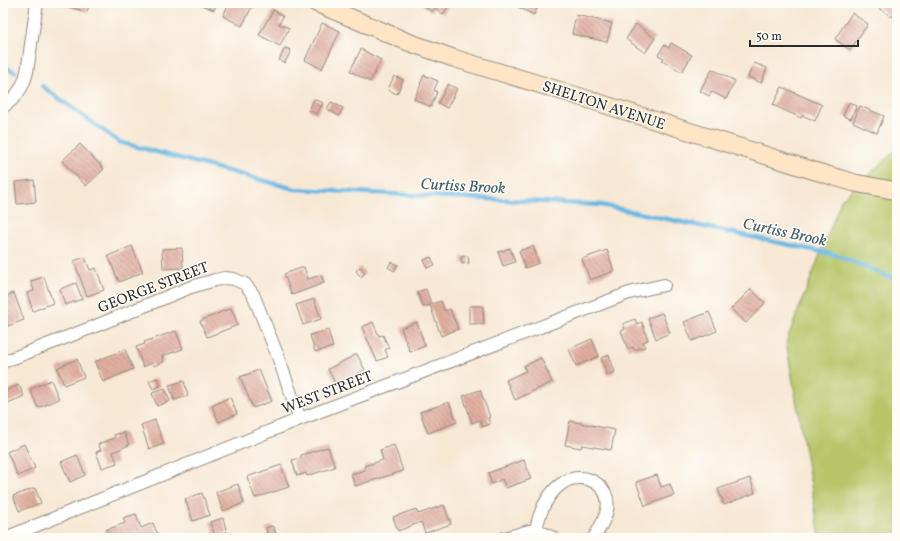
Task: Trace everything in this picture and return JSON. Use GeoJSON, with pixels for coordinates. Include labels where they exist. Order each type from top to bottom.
{"type":"FeatureCollection","features":[{"type":"Feature","properties":{"kind":"main road","name":"SHELTON AVENUE"},"geometry":{"type":"LineString","coordinates":[[316,3],[408,42],[453,58],[818,172],[855,183],[897,191]]}},
{"type":"Feature","properties":{"kind":"street"},"geometry":{"type":"LineString","coordinates":[[3,107],[16,97],[24,82],[27,72],[36,3]]}},
{"type":"Feature","properties":{"kind":"street","name":"GEORGE STREET"},"geometry":{"type":"LineString","coordinates":[[3,362],[191,287],[225,278],[245,284],[253,294],[277,354],[300,420]]}},
{"type":"Feature","properties":{"kind":"street","name":"WEST STREET"},"geometry":{"type":"LineString","coordinates":[[5,538],[300,420],[628,293],[664,285]]}},
{"type":"Feature","properties":{"kind":"street"},"geometry":{"type":"LineString","coordinates":[[536,529],[544,506],[549,497],[557,488],[565,482],[574,479],[587,479],[598,484],[605,492],[607,500],[608,509],[605,518],[594,538]]}},
{"type":"Feature","properties":{"kind":"street"},"geometry":{"type":"LineString","coordinates":[[505,538],[536,529],[553,538]]}},
{"type":"Feature","properties":{"kind":"green space"},"geometry":{"type":"Polygon","coordinates":[[[897,149],[897,538],[820,538],[786,342],[841,200],[897,149]]]}},
{"type":"Feature","properties":{"kind":"building"},"geometry":{"type":"Polygon","coordinates":[[[55,3],[90,3],[87,12],[55,3]]]}},
{"type":"Feature","properties":{"kind":"building"},"geometry":{"type":"Polygon","coordinates":[[[196,3],[217,3],[214,10],[196,3]]]}},
{"type":"Feature","properties":{"kind":"building"},"geometry":{"type":"Polygon","coordinates":[[[229,3],[254,3],[242,26],[223,16],[229,3]]]}},
{"type":"Feature","properties":{"kind":"building"},"geometry":{"type":"Polygon","coordinates":[[[420,3],[451,3],[443,14],[435,8],[432,12],[420,3]]]}},
{"type":"Feature","properties":{"kind":"building"},"geometry":{"type":"Polygon","coordinates":[[[510,3],[539,3],[534,15],[510,3]]]}},
{"type":"Feature","properties":{"kind":"building"},"geometry":{"type":"Polygon","coordinates":[[[877,3],[897,3],[897,10],[892,17],[875,6],[877,3]]]}},
{"type":"Feature","properties":{"kind":"building"},"geometry":{"type":"Polygon","coordinates":[[[273,10],[283,16],[279,24],[289,28],[280,46],[259,35],[273,10]]]}},
{"type":"Feature","properties":{"kind":"building"},"geometry":{"type":"Polygon","coordinates":[[[852,13],[868,24],[850,50],[835,39],[852,13]]]}},
{"type":"Feature","properties":{"kind":"building"},"geometry":{"type":"Polygon","coordinates":[[[576,15],[612,23],[607,42],[572,34],[576,15]]]}},
{"type":"Feature","properties":{"kind":"building"},"geometry":{"type":"Polygon","coordinates":[[[322,23],[340,31],[322,69],[305,60],[322,23]]]}},
{"type":"Feature","properties":{"kind":"building"},"geometry":{"type":"Polygon","coordinates":[[[636,24],[655,38],[645,53],[626,39],[636,24]]]}},
{"type":"Feature","properties":{"kind":"building"},"geometry":{"type":"Polygon","coordinates":[[[671,43],[692,55],[682,72],[662,61],[664,58],[658,55],[664,45],[669,48],[671,43]]]}},
{"type":"Feature","properties":{"kind":"building"},"geometry":{"type":"Polygon","coordinates":[[[285,48],[291,50],[285,63],[279,60],[285,48]]]}},
{"type":"Feature","properties":{"kind":"building"},"geometry":{"type":"Polygon","coordinates":[[[361,49],[381,60],[370,82],[350,71],[361,49]]]}},
{"type":"Feature","properties":{"kind":"building"},"geometry":{"type":"Polygon","coordinates":[[[754,63],[767,68],[761,83],[748,77],[754,63]]]}},
{"type":"Feature","properties":{"kind":"building"},"geometry":{"type":"Polygon","coordinates":[[[712,69],[735,81],[726,99],[712,92],[709,96],[700,91],[712,69]]]}},
{"type":"Feature","properties":{"kind":"building"},"geometry":{"type":"Polygon","coordinates":[[[424,75],[438,81],[434,90],[437,92],[431,107],[414,99],[424,75]]]}},
{"type":"Feature","properties":{"kind":"building"},"geometry":{"type":"Polygon","coordinates":[[[394,76],[403,80],[397,94],[388,90],[394,76]]]}},
{"type":"Feature","properties":{"kind":"building"},"geometry":{"type":"Polygon","coordinates":[[[448,84],[457,89],[447,108],[438,103],[448,84]]]}},
{"type":"Feature","properties":{"kind":"building"},"geometry":{"type":"Polygon","coordinates":[[[782,87],[822,105],[815,121],[802,115],[801,118],[773,105],[782,87]]]}},
{"type":"Feature","properties":{"kind":"building"},"geometry":{"type":"Polygon","coordinates":[[[314,99],[323,103],[317,114],[309,110],[314,99]]]}},
{"type":"Feature","properties":{"kind":"building"},"geometry":{"type":"Polygon","coordinates":[[[331,102],[343,108],[339,116],[327,109],[331,102]]]}},
{"type":"Feature","properties":{"kind":"building"},"geometry":{"type":"Polygon","coordinates":[[[849,102],[857,106],[851,119],[843,116],[849,102]]]}},
{"type":"Feature","properties":{"kind":"building"},"geometry":{"type":"Polygon","coordinates":[[[860,106],[884,116],[877,133],[853,122],[860,106]]]}},
{"type":"Feature","properties":{"kind":"building"},"geometry":{"type":"Polygon","coordinates":[[[80,144],[104,169],[86,186],[62,161],[80,144]]]}},
{"type":"Feature","properties":{"kind":"building"},"geometry":{"type":"Polygon","coordinates":[[[34,180],[36,202],[17,204],[15,182],[34,180]]]}},
{"type":"Feature","properties":{"kind":"building"},"geometry":{"type":"Polygon","coordinates":[[[132,246],[143,272],[119,282],[108,256],[132,246]]]}},
{"type":"Feature","properties":{"kind":"building"},"geometry":{"type":"Polygon","coordinates":[[[533,246],[539,263],[525,268],[519,251],[533,246]]]}},
{"type":"Feature","properties":{"kind":"building"},"geometry":{"type":"Polygon","coordinates":[[[182,248],[183,268],[163,269],[162,249],[182,248]]]}},
{"type":"Feature","properties":{"kind":"building"},"geometry":{"type":"Polygon","coordinates":[[[510,248],[515,262],[503,266],[498,252],[510,248]]]}},
{"type":"Feature","properties":{"kind":"building"},"geometry":{"type":"Polygon","coordinates":[[[607,250],[614,271],[590,280],[582,259],[607,250]]]}},
{"type":"Feature","properties":{"kind":"building"},"geometry":{"type":"Polygon","coordinates":[[[468,256],[469,263],[462,264],[461,257],[468,256]]]}},
{"type":"Feature","properties":{"kind":"building"},"geometry":{"type":"Polygon","coordinates":[[[85,257],[90,270],[96,268],[104,290],[87,296],[74,261],[85,257]]]}},
{"type":"Feature","properties":{"kind":"building"},"geometry":{"type":"Polygon","coordinates":[[[431,257],[435,265],[427,268],[424,260],[431,257]]]}},
{"type":"Feature","properties":{"kind":"building"},"geometry":{"type":"Polygon","coordinates":[[[391,262],[398,265],[394,271],[388,267],[391,262]]]}},
{"type":"Feature","properties":{"kind":"building"},"geometry":{"type":"Polygon","coordinates":[[[304,267],[308,279],[321,275],[324,283],[292,295],[284,274],[304,267]]]}},
{"type":"Feature","properties":{"kind":"building"},"geometry":{"type":"Polygon","coordinates":[[[360,267],[365,273],[361,277],[356,271],[360,267]]]}},
{"type":"Feature","properties":{"kind":"building"},"geometry":{"type":"Polygon","coordinates":[[[44,277],[53,303],[33,311],[27,293],[34,291],[31,281],[44,277]]]}},
{"type":"Feature","properties":{"kind":"building"},"geometry":{"type":"Polygon","coordinates":[[[76,283],[82,299],[65,305],[60,289],[76,283]]]}},
{"type":"Feature","properties":{"kind":"building"},"geometry":{"type":"Polygon","coordinates":[[[426,289],[431,304],[441,301],[445,311],[450,309],[458,329],[441,336],[430,305],[423,307],[417,292],[426,289]]]}},
{"type":"Feature","properties":{"kind":"building"},"geometry":{"type":"Polygon","coordinates":[[[751,289],[765,303],[746,323],[731,309],[751,289]]]}},
{"type":"Feature","properties":{"kind":"building"},"geometry":{"type":"Polygon","coordinates":[[[14,293],[24,320],[8,326],[3,314],[3,297],[14,293]]]}},
{"type":"Feature","properties":{"kind":"building"},"geometry":{"type":"Polygon","coordinates":[[[314,299],[321,319],[303,325],[296,305],[314,299]]]}},
{"type":"Feature","properties":{"kind":"building"},"geometry":{"type":"Polygon","coordinates":[[[469,306],[482,306],[484,324],[469,324],[469,306]]]}},
{"type":"Feature","properties":{"kind":"building"},"geometry":{"type":"Polygon","coordinates":[[[231,308],[238,325],[207,337],[200,321],[231,308]]]}},
{"type":"Feature","properties":{"kind":"building"},"geometry":{"type":"Polygon","coordinates":[[[709,312],[717,331],[692,341],[684,322],[709,312]]]}},
{"type":"Feature","properties":{"kind":"building"},"geometry":{"type":"Polygon","coordinates":[[[662,313],[670,333],[656,339],[648,318],[662,313]]]}},
{"type":"Feature","properties":{"kind":"building"},"geometry":{"type":"Polygon","coordinates":[[[635,319],[637,324],[642,322],[648,340],[643,342],[645,347],[634,350],[633,347],[628,349],[621,331],[625,329],[623,324],[635,319]]]}},
{"type":"Feature","properties":{"kind":"building"},"geometry":{"type":"Polygon","coordinates":[[[373,322],[379,336],[383,335],[389,348],[385,350],[388,357],[377,361],[362,327],[373,322]]]}},
{"type":"Feature","properties":{"kind":"building"},"geometry":{"type":"Polygon","coordinates":[[[417,322],[425,346],[410,352],[401,328],[417,322]]]}},
{"type":"Feature","properties":{"kind":"building"},"geometry":{"type":"Polygon","coordinates":[[[328,330],[333,347],[315,352],[310,335],[328,330]]]}},
{"type":"Feature","properties":{"kind":"building"},"geometry":{"type":"Polygon","coordinates":[[[176,331],[183,349],[162,356],[164,362],[153,366],[152,363],[143,367],[136,347],[145,344],[144,342],[176,331]]]}},
{"type":"Feature","properties":{"kind":"building"},"geometry":{"type":"Polygon","coordinates":[[[592,339],[599,356],[576,366],[569,349],[592,339]]]}},
{"type":"Feature","properties":{"kind":"building"},"geometry":{"type":"Polygon","coordinates":[[[125,349],[133,369],[103,382],[95,362],[125,349]]]}},
{"type":"Feature","properties":{"kind":"building"},"geometry":{"type":"Polygon","coordinates":[[[357,354],[365,370],[336,385],[328,369],[357,354]]]}},
{"type":"Feature","properties":{"kind":"building"},"geometry":{"type":"Polygon","coordinates":[[[609,355],[615,372],[607,375],[601,358],[609,355]]]}},
{"type":"Feature","properties":{"kind":"building"},"geometry":{"type":"Polygon","coordinates":[[[541,358],[552,382],[515,400],[506,380],[526,371],[524,366],[541,358]]]}},
{"type":"Feature","properties":{"kind":"building"},"geometry":{"type":"Polygon","coordinates":[[[77,359],[84,377],[64,385],[57,368],[77,359]]]}},
{"type":"Feature","properties":{"kind":"building"},"geometry":{"type":"Polygon","coordinates":[[[259,370],[272,401],[253,408],[240,377],[259,370]]]}},
{"type":"Feature","properties":{"kind":"building"},"geometry":{"type":"Polygon","coordinates":[[[157,378],[161,386],[153,389],[149,381],[157,378]]]}},
{"type":"Feature","properties":{"kind":"building"},"geometry":{"type":"Polygon","coordinates":[[[51,380],[59,399],[38,408],[30,389],[51,380]]]}},
{"type":"Feature","properties":{"kind":"building"},"geometry":{"type":"Polygon","coordinates":[[[184,381],[188,396],[174,400],[169,385],[184,381]]]}},
{"type":"Feature","properties":{"kind":"building"},"geometry":{"type":"Polygon","coordinates":[[[19,385],[24,396],[8,403],[3,392],[19,385]]]}},
{"type":"Feature","properties":{"kind":"building"},"geometry":{"type":"Polygon","coordinates":[[[165,389],[170,401],[157,406],[152,393],[165,389]]]}},
{"type":"Feature","properties":{"kind":"building"},"geometry":{"type":"Polygon","coordinates":[[[480,390],[490,417],[488,418],[490,424],[482,427],[480,420],[472,423],[463,396],[480,390]]]}},
{"type":"Feature","properties":{"kind":"building"},"geometry":{"type":"Polygon","coordinates":[[[230,397],[237,414],[219,422],[212,406],[230,397]]]}},
{"type":"Feature","properties":{"kind":"building"},"geometry":{"type":"Polygon","coordinates":[[[449,402],[457,422],[428,433],[420,412],[449,402]]]}},
{"type":"Feature","properties":{"kind":"building"},"geometry":{"type":"Polygon","coordinates":[[[155,420],[164,444],[149,449],[141,425],[155,420]]]}},
{"type":"Feature","properties":{"kind":"building"},"geometry":{"type":"Polygon","coordinates":[[[570,421],[615,430],[611,450],[582,445],[581,448],[565,445],[570,421]]]}},
{"type":"Feature","properties":{"kind":"building"},"geometry":{"type":"Polygon","coordinates":[[[124,432],[129,445],[113,452],[117,463],[102,468],[96,452],[101,450],[98,444],[115,438],[114,435],[124,432]]]}},
{"type":"Feature","properties":{"kind":"building"},"geometry":{"type":"Polygon","coordinates":[[[24,444],[35,468],[18,476],[7,452],[24,444]]]}},
{"type":"Feature","properties":{"kind":"building"},"geometry":{"type":"Polygon","coordinates":[[[394,445],[403,471],[355,486],[351,474],[365,470],[364,466],[383,460],[380,450],[394,445]]]}},
{"type":"Feature","properties":{"kind":"building"},"geometry":{"type":"Polygon","coordinates":[[[328,447],[335,467],[307,476],[306,473],[297,476],[292,460],[301,458],[301,455],[328,447]]]}},
{"type":"Feature","properties":{"kind":"building"},"geometry":{"type":"Polygon","coordinates":[[[77,455],[85,475],[70,482],[61,462],[77,455]]]}},
{"type":"Feature","properties":{"kind":"building"},"geometry":{"type":"Polygon","coordinates":[[[524,460],[531,479],[506,488],[502,479],[492,484],[488,473],[524,460]]]}},
{"type":"Feature","properties":{"kind":"building"},"geometry":{"type":"Polygon","coordinates":[[[281,465],[289,487],[255,498],[247,477],[281,465]]]}},
{"type":"Feature","properties":{"kind":"building"},"geometry":{"type":"Polygon","coordinates":[[[657,475],[661,487],[670,484],[674,495],[645,506],[636,482],[657,475]]]}},
{"type":"Feature","properties":{"kind":"building"},"geometry":{"type":"Polygon","coordinates":[[[750,478],[755,493],[724,505],[718,489],[750,478]]]}},
{"type":"Feature","properties":{"kind":"building"},"geometry":{"type":"Polygon","coordinates":[[[238,484],[244,503],[223,511],[216,492],[238,484]]]}},
{"type":"Feature","properties":{"kind":"building"},"geometry":{"type":"Polygon","coordinates":[[[35,488],[41,503],[19,511],[13,496],[35,488]]]}},
{"type":"Feature","properties":{"kind":"building"},"geometry":{"type":"Polygon","coordinates":[[[202,493],[210,515],[193,521],[185,499],[202,493]]]}},
{"type":"Feature","properties":{"kind":"building"},"geometry":{"type":"Polygon","coordinates":[[[444,505],[451,524],[425,533],[421,522],[398,531],[393,517],[416,509],[418,514],[444,505]]]}},
{"type":"Feature","properties":{"kind":"building"},"geometry":{"type":"Polygon","coordinates":[[[136,514],[141,528],[153,523],[158,535],[150,538],[109,538],[106,530],[125,523],[123,518],[136,514]]]}},
{"type":"Feature","properties":{"kind":"building"},"geometry":{"type":"Polygon","coordinates":[[[223,518],[227,533],[215,536],[210,522],[223,518]]]}},
{"type":"Feature","properties":{"kind":"building"},"geometry":{"type":"Polygon","coordinates":[[[272,526],[276,534],[268,537],[266,528],[272,526]]]}},
{"type":"Feature","properties":{"kind":"waterway","name":"Curtiss Brook"},"geometry":{"type":"LineString","coordinates":[[3,66],[15,72]]}},
{"type":"Feature","properties":{"kind":"waterway","name":"Curtiss Brook"},"geometry":{"type":"LineString","coordinates":[[42,86],[119,142],[295,189],[601,205],[837,255],[897,280]]}}]}
